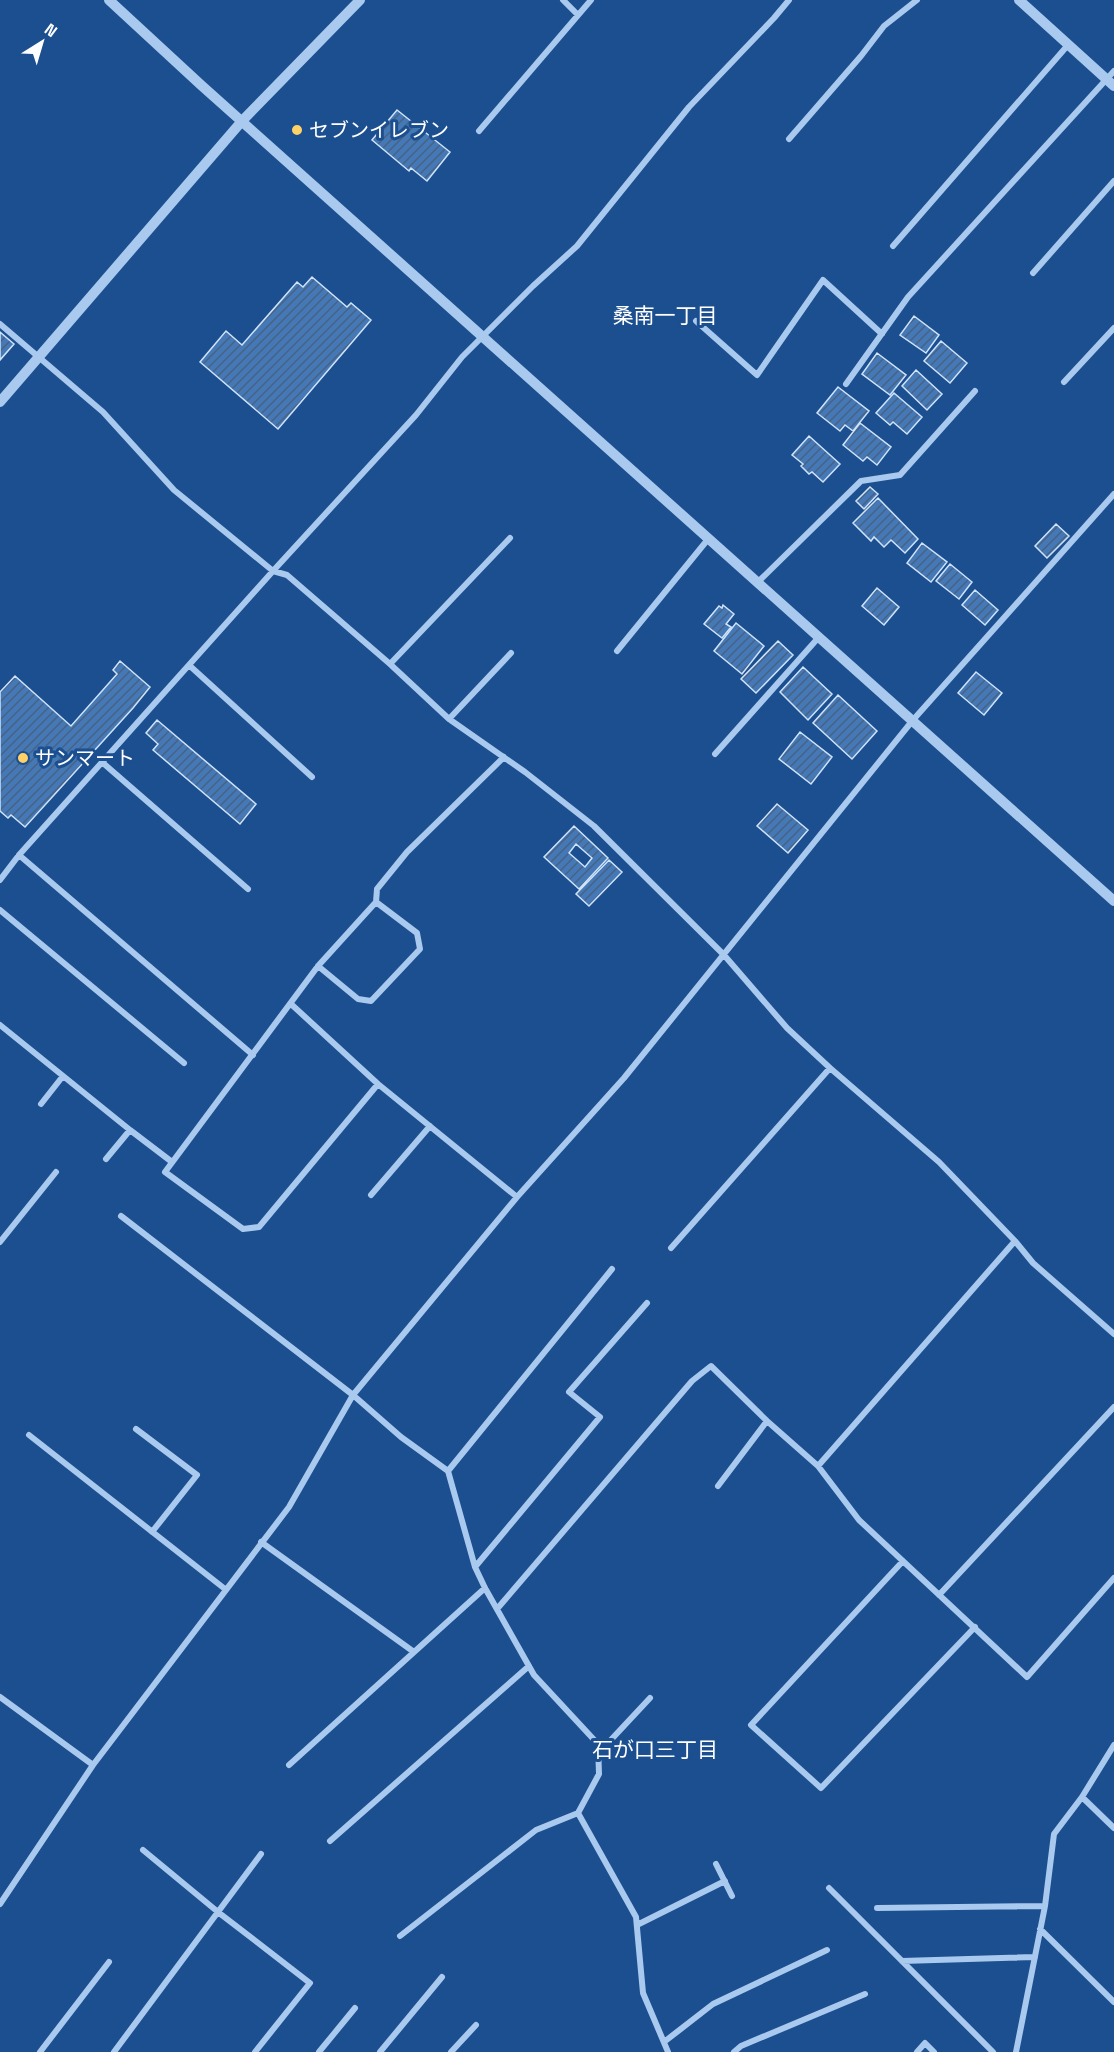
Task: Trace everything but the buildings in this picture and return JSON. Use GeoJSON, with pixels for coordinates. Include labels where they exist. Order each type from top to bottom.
{"type":"FeatureCollection","features":[{"type":"Feature","properties":{"kind":"street"},"geometry":{"type":"LineString","coordinates":[[109,0],[1114,901]]}},
{"type":"Feature","properties":{"kind":"street"},"geometry":{"type":"LineString","coordinates":[[0,402],[242,121],[360,0]]}},
{"type":"Feature","properties":{"kind":"street"},"geometry":{"type":"LineString","coordinates":[[563,0],[578,15]]}},
{"type":"Feature","properties":{"kind":"street"},"geometry":{"type":"LineString","coordinates":[[479,131],[591,0]]}},
{"type":"Feature","properties":{"kind":"street"},"geometry":{"type":"LineString","coordinates":[[0,880],[273,571],[417,414],[462,357],[577,246],[688,106],[789,0]]}},
{"type":"Feature","properties":{"kind":"street"},"geometry":{"type":"LineString","coordinates":[[789,139],[884,26],[917,0]]}},
{"type":"Feature","properties":{"kind":"street"},"geometry":{"type":"LineString","coordinates":[[846,384],[908,297],[1112,79],[1068,45],[1019,0]]}},
{"type":"Feature","properties":{"kind":"street"},"geometry":{"type":"LineString","coordinates":[[893,246],[1068,45]]}},
{"type":"Feature","properties":{"kind":"street"},"geometry":{"type":"LineString","coordinates":[[1033,273],[1114,180]]}},
{"type":"Feature","properties":{"kind":"street"},"geometry":{"type":"LineString","coordinates":[[696,321],[757,375],[823,280],[882,334]]}},
{"type":"Feature","properties":{"kind":"street"},"geometry":{"type":"LineString","coordinates":[[0,324],[103,412],[174,490],[273,571],[286,575],[390,664],[449,719],[504,757],[594,826],[724,955],[788,1028],[830,1068],[939,1162],[1015,1241],[1033,1263],[1114,1334]]}},
{"type":"Feature","properties":{"kind":"street"},"geometry":{"type":"LineString","coordinates":[[1064,382],[1114,328]]}},
{"type":"Feature","properties":{"kind":"street"},"geometry":{"type":"LineString","coordinates":[[758,582],[861,481],[900,475],[975,391]]}},
{"type":"Feature","properties":{"kind":"street"},"geometry":{"type":"LineString","coordinates":[[0,1904],[93,1764],[289,1507],[353,1395],[517,1197],[624,1078],[913,720],[1114,494]]}},
{"type":"Feature","properties":{"kind":"street"},"geometry":{"type":"LineString","coordinates":[[390,664],[510,538]]}},
{"type":"Feature","properties":{"kind":"street"},"geometry":{"type":"LineString","coordinates":[[617,651],[709,538]]}},
{"type":"Feature","properties":{"kind":"street"},"geometry":{"type":"LineString","coordinates":[[715,754],[819,637]]}},
{"type":"Feature","properties":{"kind":"street"},"geometry":{"type":"LineString","coordinates":[[449,719],[511,653]]}},
{"type":"Feature","properties":{"kind":"street"},"geometry":{"type":"LineString","coordinates":[[190,666],[312,777]]}},
{"type":"Feature","properties":{"kind":"street"},"geometry":{"type":"LineString","coordinates":[[378,1084],[259,1227],[243,1229],[165,1172],[318,966],[376,902],[376,889],[407,852],[504,757]]}},
{"type":"Feature","properties":{"kind":"street"},"geometry":{"type":"LineString","coordinates":[[103,763],[248,889]]}},
{"type":"Feature","properties":{"kind":"street"},"geometry":{"type":"LineString","coordinates":[[20,855],[253,1054]]}},
{"type":"Feature","properties":{"kind":"street"},"geometry":{"type":"LineString","coordinates":[[318,966],[358,999],[371,1001],[420,949],[417,933],[376,902]]}},
{"type":"Feature","properties":{"kind":"street"},"geometry":{"type":"LineString","coordinates":[[0,910],[184,1063]]}},
{"type":"Feature","properties":{"kind":"street"},"geometry":{"type":"LineString","coordinates":[[291,1004],[378,1084],[517,1197]]}},
{"type":"Feature","properties":{"kind":"street"},"geometry":{"type":"LineString","coordinates":[[0,1024],[172,1162]]}},
{"type":"Feature","properties":{"kind":"street"},"geometry":{"type":"LineString","coordinates":[[671,1248],[830,1068]]}},
{"type":"Feature","properties":{"kind":"street"},"geometry":{"type":"LineString","coordinates":[[41,1104],[63,1076]]}},
{"type":"Feature","properties":{"kind":"street"},"geometry":{"type":"LineString","coordinates":[[371,1195],[430,1126]]}},
{"type":"Feature","properties":{"kind":"street"},"geometry":{"type":"LineString","coordinates":[[106,1159],[130,1130]]}},
{"type":"Feature","properties":{"kind":"street"},"geometry":{"type":"LineString","coordinates":[[0,1242],[56,1172]]}},
{"type":"Feature","properties":{"kind":"street"},"geometry":{"type":"LineString","coordinates":[[121,1216],[353,1395],[401,1437],[448,1472],[475,1567],[485,1588],[534,1676],[598,1744],[599,1774],[578,1813],[536,1830],[400,1936]]}},
{"type":"Feature","properties":{"kind":"street"},"geometry":{"type":"LineString","coordinates":[[818,1466],[1015,1241]]}},
{"type":"Feature","properties":{"kind":"street"},"geometry":{"type":"LineString","coordinates":[[448,1472],[612,1269]]}},
{"type":"Feature","properties":{"kind":"street"},"geometry":{"type":"LineString","coordinates":[[475,1567],[600,1417],[569,1392],[647,1303]]}},
{"type":"Feature","properties":{"kind":"street"},"geometry":{"type":"LineString","coordinates":[[497,1609],[692,1381],[711,1366],[818,1466],[859,1520],[1028,1677],[1114,1578]]}},
{"type":"Feature","properties":{"kind":"street"},"geometry":{"type":"LineString","coordinates":[[939,1594],[1114,1407]]}},
{"type":"Feature","properties":{"kind":"street"},"geometry":{"type":"LineString","coordinates":[[718,1486],[768,1421]]}},
{"type":"Feature","properties":{"kind":"street"},"geometry":{"type":"LineString","coordinates":[[136,1429],[197,1475],[152,1532]]}},
{"type":"Feature","properties":{"kind":"street"},"geometry":{"type":"LineString","coordinates":[[29,1435],[225,1589]]}},
{"type":"Feature","properties":{"kind":"street"},"geometry":{"type":"LineString","coordinates":[[261,1542],[414,1652]]}},
{"type":"Feature","properties":{"kind":"street"},"geometry":{"type":"LineString","coordinates":[[903,1561],[751,1725],[821,1788],[975,1628]]}},
{"type":"Feature","properties":{"kind":"street"},"geometry":{"type":"LineString","coordinates":[[289,1765],[485,1588]]}},
{"type":"Feature","properties":{"kind":"street"},"geometry":{"type":"LineString","coordinates":[[330,1841],[529,1666]]}},
{"type":"Feature","properties":{"kind":"street"},"geometry":{"type":"LineString","coordinates":[[0,1697],[93,1764]]}},
{"type":"Feature","properties":{"kind":"street"},"geometry":{"type":"LineString","coordinates":[[598,1744],[608,1743],[650,1698]]}},
{"type":"Feature","properties":{"kind":"street"},"geometry":{"type":"LineString","coordinates":[[1016,2052],[1045,1906],[1054,1834],[1082,1797],[1114,1745]]}},
{"type":"Feature","properties":{"kind":"street"},"geometry":{"type":"LineString","coordinates":[[1082,1797],[1114,1828]]}},
{"type":"Feature","properties":{"kind":"street"},"geometry":{"type":"LineString","coordinates":[[578,1813],[636,1917],[644,1993],[668,2052]]}},
{"type":"Feature","properties":{"kind":"street"},"geometry":{"type":"LineString","coordinates":[[143,1850],[310,1983],[255,2052]]}},
{"type":"Feature","properties":{"kind":"street"},"geometry":{"type":"LineString","coordinates":[[114,2052],[261,1854]]}},
{"type":"Feature","properties":{"kind":"street"},"geometry":{"type":"LineString","coordinates":[[716,1864],[732,1896]]}},
{"type":"Feature","properties":{"kind":"street"},"geometry":{"type":"LineString","coordinates":[[637,1925],[725,1881]]}},
{"type":"Feature","properties":{"kind":"street"},"geometry":{"type":"LineString","coordinates":[[829,1888],[993,2052]]}},
{"type":"Feature","properties":{"kind":"street"},"geometry":{"type":"LineString","coordinates":[[877,1908],[1045,1906]]}},
{"type":"Feature","properties":{"kind":"street"},"geometry":{"type":"LineString","coordinates":[[1040,1929],[1114,2002]]}},
{"type":"Feature","properties":{"kind":"street"},"geometry":{"type":"LineString","coordinates":[[664,2042],[713,2004],[827,1950]]}},
{"type":"Feature","properties":{"kind":"street"},"geometry":{"type":"LineString","coordinates":[[902,1961],[1035,1957]]}},
{"type":"Feature","properties":{"kind":"street"},"geometry":{"type":"LineString","coordinates":[[40,2052],[109,1962]]}},
{"type":"Feature","properties":{"kind":"street"},"geometry":{"type":"LineString","coordinates":[[380,2052],[442,1977]]}},
{"type":"Feature","properties":{"kind":"street"},"geometry":{"type":"LineString","coordinates":[[734,2052],[741,2046],[865,1994]]}},
{"type":"Feature","properties":{"kind":"street"},"geometry":{"type":"LineString","coordinates":[[319,2052],[355,2008]]}},
{"type":"Feature","properties":{"kind":"street"},"geometry":{"type":"LineString","coordinates":[[451,2052],[476,2025]]}},
{"type":"Feature","properties":{"kind":"street"},"geometry":{"type":"LineString","coordinates":[[917,2052],[925,2043],[934,2052]]}},
{"type":"Feature","properties":{"kind":"place","name":"セブンイレブン"},"geometry":{"type":"Point","coordinates":[297,130]}},
{"type":"Feature","properties":{"kind":"place","name":"サンマート"},"geometry":{"type":"Point","coordinates":[23,758]}},
{"type":"Feature","properties":{"kind":"district","name":"桑南一丁目"},"geometry":{"type":"Point","coordinates":[665,316]}},
{"type":"Feature","properties":{"kind":"district","name":"石が口三丁目"},"geometry":{"type":"Point","coordinates":[655,1750]}}]}
